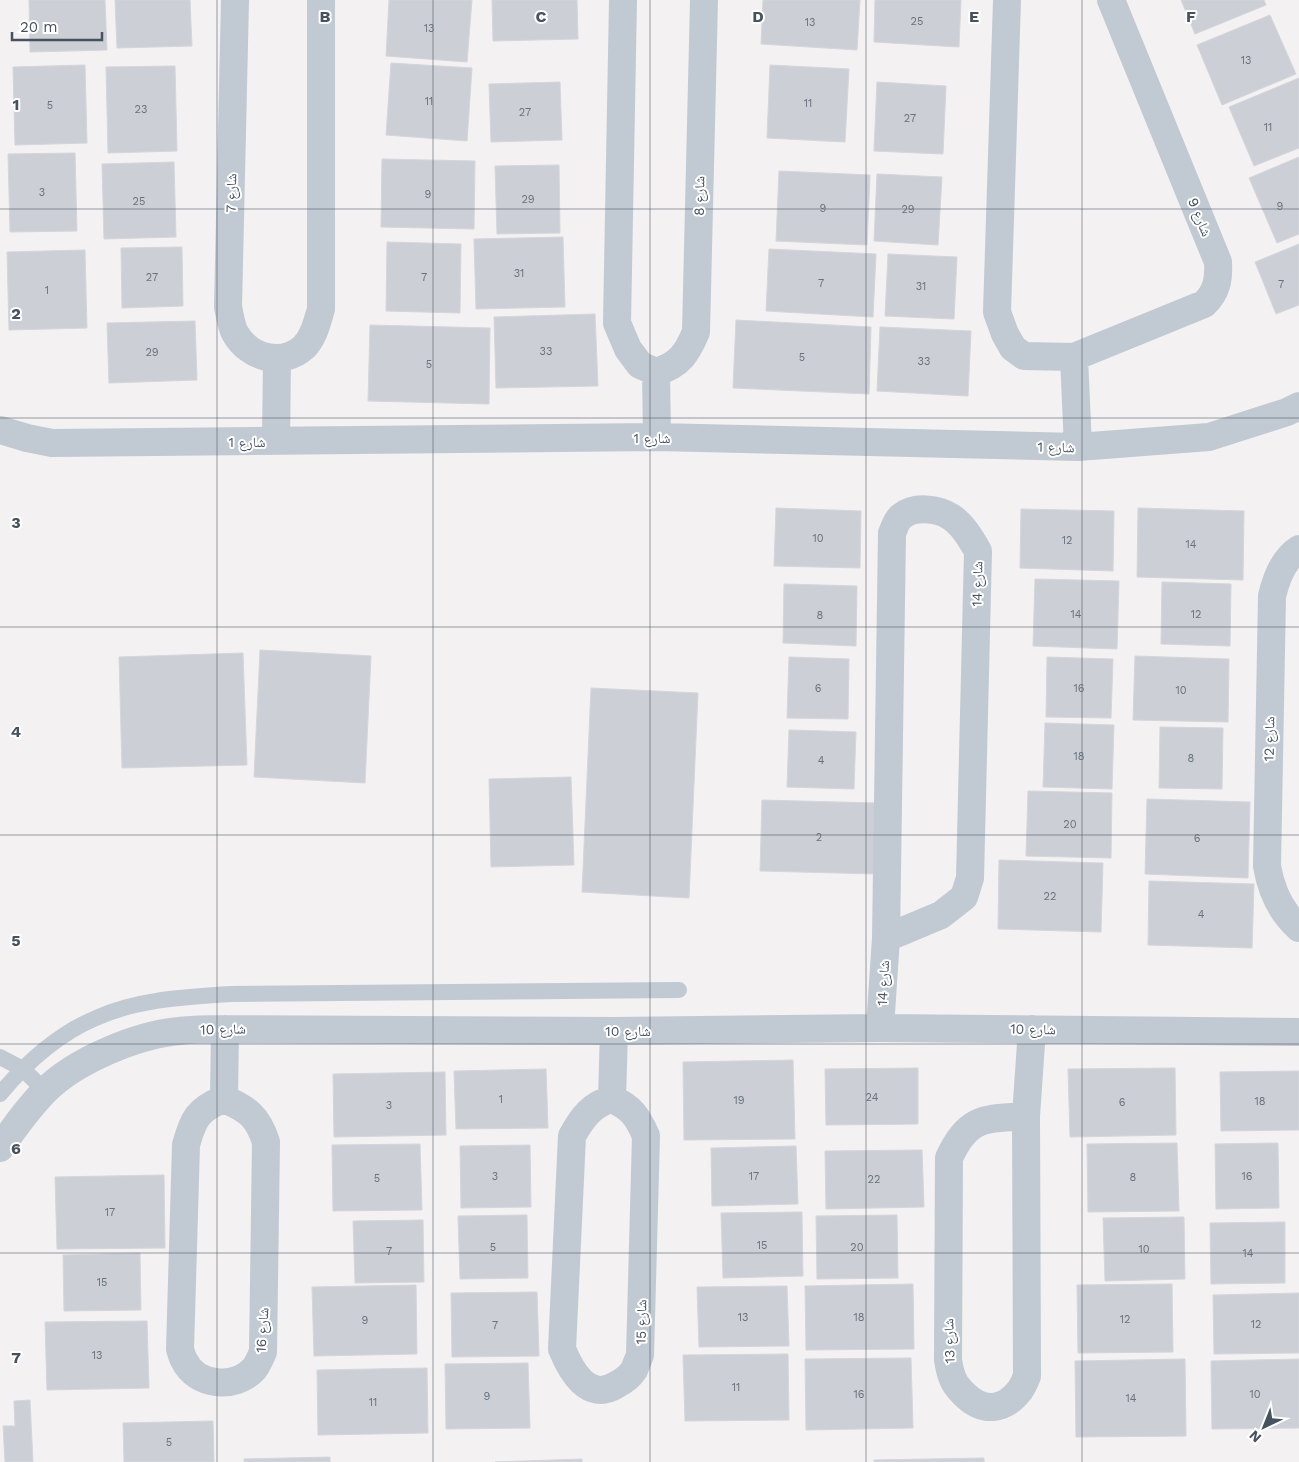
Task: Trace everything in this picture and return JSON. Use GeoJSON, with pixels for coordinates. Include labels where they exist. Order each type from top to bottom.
{"type":"FeatureCollection","features":[{"type":"Feature","properties":{"kind":"street","name":"شارع 7"},"geometry":{"type":"LineString","coordinates":[[235,0],[228,307],[235,333],[248,348],[258,356],[277,358]]}},
{"type":"Feature","properties":{"kind":"street"},"geometry":{"type":"LineString","coordinates":[[276,441],[277,358],[292,356],[304,346],[313,334],[321,309],[322,0]]}},
{"type":"Feature","properties":{"kind":"street"},"geometry":{"type":"LineString","coordinates":[[623,0],[617,323],[628,349],[640,365],[656,372],[657,437]]}},
{"type":"Feature","properties":{"kind":"street","name":"شارع 8"},"geometry":{"type":"LineString","coordinates":[[656,372],[671,368],[691,344],[696,332],[704,0]]}},
{"type":"Feature","properties":{"kind":"street","name":"شارع 9"},"geometry":{"type":"LineString","coordinates":[[1007,0],[997,312],[1004,334],[1013,348],[1024,356],[1074,357],[1204,304],[1212,297],[1217,286],[1219,274],[1218,262],[1111,0]]}},
{"type":"Feature","properties":{"kind":"street"},"geometry":{"type":"LineString","coordinates":[[1074,357],[1078,447]]}},
{"type":"Feature","properties":{"kind":"street","name":"شارع 1"},"geometry":{"type":"LineString","coordinates":[[0,430],[52,443],[657,437],[1078,447],[1209,437],[1287,412],[1299,406]]}},
{"type":"Feature","properties":{"kind":"street","name":"شارع 14"},"geometry":{"type":"LineString","coordinates":[[880,1028],[886,938],[892,533],[903,515],[920,510],[937,510],[952,517],[968,533],[978,551],[970,878],[964,897],[941,915],[886,938]]}},
{"type":"Feature","properties":{"kind":"street","name":"شارع 12"},"geometry":{"type":"LineString","coordinates":[[1299,549],[1284,564],[1276,580],[1272,596],[1267,866],[1271,885],[1284,911],[1299,928]]}},
{"type":"Feature","properties":{"kind":"street","name":"شارع 10"},"geometry":{"type":"LineString","coordinates":[[0,1148],[22,1117],[45,1091],[62,1076],[90,1059],[133,1041],[179,1030],[614,1031],[880,1028],[1299,1032]]}},
{"type":"Feature","properties":{"kind":"street"},"geometry":{"type":"LineString","coordinates":[[224,1099],[225,1029]]}},
{"type":"Feature","properties":{"kind":"street","name":"شارع 13"},"geometry":{"type":"LineString","coordinates":[[1026,1116],[987,1119],[974,1125],[963,1134],[949,1158],[948,1360],[953,1381],[970,1400],[984,1407],[998,1407],[1010,1401],[1021,1390],[1027,1376],[1026,1116],[1032,1029]]}},
{"type":"Feature","properties":{"kind":"street"},"geometry":{"type":"LineString","coordinates":[[612,1099],[614,1031]]}},
{"type":"Feature","properties":{"kind":"street","name":"شارع 16"},"geometry":{"type":"LineString","coordinates":[[224,1099],[242,1106],[255,1118],[263,1131],[266,1142],[263,1352],[254,1369],[244,1377],[226,1383],[212,1382],[199,1377],[184,1360],[180,1349],[186,1145],[191,1125],[200,1112],[209,1105],[224,1099]]}},
{"type":"Feature","properties":{"kind":"street","name":"شارع 15"},"geometry":{"type":"LineString","coordinates":[[612,1099],[632,1111],[640,1122],[646,1136],[640,1355],[633,1372],[621,1382],[610,1389],[597,1390],[586,1386],[577,1377],[568,1365],[562,1349],[572,1136],[580,1120],[591,1109],[612,1099]]}},
{"type":"Feature","properties":{"kind":"lane"},"geometry":{"type":"LineString","coordinates":[[0,1094],[23,1068],[72,1030],[96,1018],[127,1007],[156,1001],[232,994],[679,990]]}},
{"type":"Feature","properties":{"kind":"lane"},"geometry":{"type":"LineString","coordinates":[[0,1057],[23,1068],[45,1091]]}},
{"type":"Feature","properties":{"kind":"building"},"geometry":{"type":"Polygon","coordinates":[[[29,0],[105,0],[107,50],[30,52],[29,0]]]}},
{"type":"Feature","properties":{"kind":"building"},"geometry":{"type":"Polygon","coordinates":[[[115,0],[190,0],[192,46],[117,48],[115,0]]]}},
{"type":"Feature","properties":{"kind":"building"},"geometry":{"type":"Polygon","coordinates":[[[389,0],[472,0],[467,62],[386,56],[389,0]]]}},
{"type":"Feature","properties":{"kind":"building"},"geometry":{"type":"Polygon","coordinates":[[[492,0],[577,0],[578,39],[493,41],[492,0]]]}},
{"type":"Feature","properties":{"kind":"building"},"geometry":{"type":"Polygon","coordinates":[[[763,0],[860,0],[857,50],[761,44],[763,0]]]}},
{"type":"Feature","properties":{"kind":"building"},"geometry":{"type":"Polygon","coordinates":[[[875,0],[961,0],[959,47],[874,42],[875,0]]]}},
{"type":"Feature","properties":{"kind":"building"},"geometry":{"type":"Polygon","coordinates":[[[1181,0],[1264,0],[1266,5],[1195,34],[1181,0]]]}},
{"type":"Feature","properties":{"kind":"building"},"geometry":{"type":"Polygon","coordinates":[[[1270,15],[1296,74],[1222,105],[1197,45],[1270,15]]]}},
{"type":"Feature","properties":{"kind":"building"},"geometry":{"type":"Polygon","coordinates":[[[391,63],[472,68],[467,141],[386,135],[391,63]]]}},
{"type":"Feature","properties":{"kind":"building"},"geometry":{"type":"Polygon","coordinates":[[[85,65],[87,143],[15,145],[13,67],[85,65]]]}},
{"type":"Feature","properties":{"kind":"building"},"geometry":{"type":"Polygon","coordinates":[[[770,65],[849,69],[845,142],[767,138],[770,65]]]}},
{"type":"Feature","properties":{"kind":"building"},"geometry":{"type":"Polygon","coordinates":[[[175,66],[177,151],[108,153],[106,67],[175,66]]]}},
{"type":"Feature","properties":{"kind":"building"},"geometry":{"type":"Polygon","coordinates":[[[1299,78],[1299,148],[1254,166],[1229,107],[1299,78]]]}},
{"type":"Feature","properties":{"kind":"building"},"geometry":{"type":"Polygon","coordinates":[[[560,82],[562,140],[491,142],[489,84],[560,82]]]}},
{"type":"Feature","properties":{"kind":"building"},"geometry":{"type":"Polygon","coordinates":[[[877,82],[946,86],[943,154],[874,151],[877,82]]]}},
{"type":"Feature","properties":{"kind":"building"},"geometry":{"type":"Polygon","coordinates":[[[75,153],[77,231],[10,232],[8,154],[75,153]]]}},
{"type":"Feature","properties":{"kind":"building"},"geometry":{"type":"Polygon","coordinates":[[[1299,157],[1299,234],[1277,243],[1249,178],[1299,157]]]}},
{"type":"Feature","properties":{"kind":"building"},"geometry":{"type":"Polygon","coordinates":[[[382,159],[475,161],[474,229],[381,227],[382,159]]]}},
{"type":"Feature","properties":{"kind":"building"},"geometry":{"type":"Polygon","coordinates":[[[174,162],[176,237],[104,239],[102,164],[174,162]]]}},
{"type":"Feature","properties":{"kind":"building"},"geometry":{"type":"Polygon","coordinates":[[[559,165],[560,233],[497,234],[495,166],[559,165]]]}},
{"type":"Feature","properties":{"kind":"building"},"geometry":{"type":"Polygon","coordinates":[[[779,171],[870,175],[867,245],[776,241],[779,171]]]}},
{"type":"Feature","properties":{"kind":"building"},"geometry":{"type":"Polygon","coordinates":[[[877,174],[942,177],[938,245],[874,241],[877,174]]]}},
{"type":"Feature","properties":{"kind":"building"},"geometry":{"type":"Polygon","coordinates":[[[563,237],[565,307],[476,309],[474,239],[563,237]]]}},
{"type":"Feature","properties":{"kind":"building"},"geometry":{"type":"Polygon","coordinates":[[[387,242],[461,244],[460,313],[386,311],[387,242]]]}},
{"type":"Feature","properties":{"kind":"building"},"geometry":{"type":"Polygon","coordinates":[[[1299,244],[1299,305],[1276,314],[1255,262],[1299,244]]]}},
{"type":"Feature","properties":{"kind":"building"},"geometry":{"type":"Polygon","coordinates":[[[182,247],[183,306],[122,308],[121,248],[182,247]]]}},
{"type":"Feature","properties":{"kind":"building"},"geometry":{"type":"Polygon","coordinates":[[[769,249],[876,254],[873,317],[766,311],[769,249]]]}},
{"type":"Feature","properties":{"kind":"building"},"geometry":{"type":"Polygon","coordinates":[[[85,250],[87,328],[9,330],[7,252],[85,250]]]}},
{"type":"Feature","properties":{"kind":"building"},"geometry":{"type":"Polygon","coordinates":[[[888,254],[957,257],[954,319],[885,316],[888,254]]]}},
{"type":"Feature","properties":{"kind":"building"},"geometry":{"type":"Polygon","coordinates":[[[595,314],[598,386],[496,388],[494,317],[595,314]]]}},
{"type":"Feature","properties":{"kind":"building"},"geometry":{"type":"Polygon","coordinates":[[[736,320],[871,327],[869,394],[733,388],[736,320]]]}},
{"type":"Feature","properties":{"kind":"building"},"geometry":{"type":"Polygon","coordinates":[[[195,321],[197,380],[109,383],[107,323],[195,321]]]}},
{"type":"Feature","properties":{"kind":"building"},"geometry":{"type":"Polygon","coordinates":[[[370,325],[490,328],[489,404],[368,401],[370,325]]]}},
{"type":"Feature","properties":{"kind":"building"},"geometry":{"type":"Polygon","coordinates":[[[880,327],[971,331],[968,396],[877,391],[880,327]]]}},
{"type":"Feature","properties":{"kind":"building"},"geometry":{"type":"Polygon","coordinates":[[[776,508],[861,511],[860,568],[774,566],[776,508]]]}},
{"type":"Feature","properties":{"kind":"building"},"geometry":{"type":"Polygon","coordinates":[[[1138,508],[1244,511],[1243,580],[1137,577],[1138,508]]]}},
{"type":"Feature","properties":{"kind":"building"},"geometry":{"type":"Polygon","coordinates":[[[1021,509],[1114,511],[1113,571],[1020,568],[1021,509]]]}},
{"type":"Feature","properties":{"kind":"building"},"geometry":{"type":"Polygon","coordinates":[[[1035,579],[1119,581],[1117,649],[1033,646],[1035,579]]]}},
{"type":"Feature","properties":{"kind":"building"},"geometry":{"type":"Polygon","coordinates":[[[1162,582],[1231,584],[1230,646],[1161,644],[1162,582]]]}},
{"type":"Feature","properties":{"kind":"building"},"geometry":{"type":"Polygon","coordinates":[[[784,584],[857,586],[856,646],[783,643],[784,584]]]}},
{"type":"Feature","properties":{"kind":"building"},"geometry":{"type":"Polygon","coordinates":[[[260,650],[371,656],[365,783],[254,777],[260,650]]]}},
{"type":"Feature","properties":{"kind":"building"},"geometry":{"type":"Polygon","coordinates":[[[243,653],[247,765],[122,768],[119,657],[243,653]]]}},
{"type":"Feature","properties":{"kind":"building"},"geometry":{"type":"Polygon","coordinates":[[[1135,656],[1229,659],[1228,722],[1133,720],[1135,656]]]}},
{"type":"Feature","properties":{"kind":"building"},"geometry":{"type":"Polygon","coordinates":[[[789,657],[849,659],[848,719],[787,718],[789,657]]]}},
{"type":"Feature","properties":{"kind":"building"},"geometry":{"type":"Polygon","coordinates":[[[1047,657],[1113,659],[1111,718],[1046,717],[1047,657]]]}},
{"type":"Feature","properties":{"kind":"building"},"geometry":{"type":"Polygon","coordinates":[[[591,688],[698,693],[689,898],[582,892],[591,688]]]}},
{"type":"Feature","properties":{"kind":"building"},"geometry":{"type":"Polygon","coordinates":[[[1045,723],[1114,725],[1112,789],[1043,787],[1045,723]]]}},
{"type":"Feature","properties":{"kind":"building"},"geometry":{"type":"Polygon","coordinates":[[[1160,727],[1223,728],[1222,789],[1159,788],[1160,727]]]}},
{"type":"Feature","properties":{"kind":"building"},"geometry":{"type":"Polygon","coordinates":[[[789,730],[856,732],[854,789],[787,787],[789,730]]]}},
{"type":"Feature","properties":{"kind":"building"},"geometry":{"type":"Polygon","coordinates":[[[571,777],[574,865],[491,867],[489,779],[571,777]]]}},
{"type":"Feature","properties":{"kind":"building"},"geometry":{"type":"Polygon","coordinates":[[[1028,791],[1112,793],[1111,858],[1026,856],[1028,791]]]}},
{"type":"Feature","properties":{"kind":"building"},"geometry":{"type":"Polygon","coordinates":[[[1147,799],[1250,802],[1248,878],[1145,874],[1147,799]]]}},
{"type":"Feature","properties":{"kind":"building"},"geometry":{"type":"Polygon","coordinates":[[[762,800],[877,803],[876,874],[760,871],[762,800]]]}},
{"type":"Feature","properties":{"kind":"building"},"geometry":{"type":"Polygon","coordinates":[[[999,860],[1103,863],[1101,932],[998,929],[999,860]]]}},
{"type":"Feature","properties":{"kind":"building"},"geometry":{"type":"Polygon","coordinates":[[[1149,881],[1254,884],[1252,948],[1148,945],[1149,881]]]}},
{"type":"Feature","properties":{"kind":"building"},"geometry":{"type":"Polygon","coordinates":[[[793,1060],[795,1139],[684,1140],[683,1062],[793,1060]]]}},
{"type":"Feature","properties":{"kind":"building"},"geometry":{"type":"Polygon","coordinates":[[[918,1068],[918,1124],[826,1125],[825,1069],[918,1068]]]}},
{"type":"Feature","properties":{"kind":"building"},"geometry":{"type":"Polygon","coordinates":[[[1175,1068],[1176,1135],[1070,1137],[1068,1069],[1175,1068]]]}},
{"type":"Feature","properties":{"kind":"building"},"geometry":{"type":"Polygon","coordinates":[[[546,1069],[548,1128],[456,1129],[454,1071],[546,1069]]]}},
{"type":"Feature","properties":{"kind":"building"},"geometry":{"type":"Polygon","coordinates":[[[1299,1071],[1299,1130],[1221,1131],[1220,1072],[1299,1071]]]}},
{"type":"Feature","properties":{"kind":"building"},"geometry":{"type":"Polygon","coordinates":[[[445,1072],[446,1135],[334,1137],[333,1074],[445,1072]]]}},
{"type":"Feature","properties":{"kind":"building"},"geometry":{"type":"Polygon","coordinates":[[[1177,1143],[1179,1211],[1088,1212],[1087,1144],[1177,1143]]]}},
{"type":"Feature","properties":{"kind":"building"},"geometry":{"type":"Polygon","coordinates":[[[1278,1143],[1279,1208],[1216,1209],[1215,1144],[1278,1143]]]}},
{"type":"Feature","properties":{"kind":"building"},"geometry":{"type":"Polygon","coordinates":[[[420,1144],[422,1210],[333,1211],[332,1145],[420,1144]]]}},
{"type":"Feature","properties":{"kind":"building"},"geometry":{"type":"Polygon","coordinates":[[[530,1145],[531,1207],[461,1208],[460,1146],[530,1145]]]}},
{"type":"Feature","properties":{"kind":"building"},"geometry":{"type":"Polygon","coordinates":[[[796,1146],[798,1204],[712,1206],[711,1148],[796,1146]]]}},
{"type":"Feature","properties":{"kind":"building"},"geometry":{"type":"Polygon","coordinates":[[[922,1150],[924,1207],[826,1209],[825,1151],[922,1150]]]}},
{"type":"Feature","properties":{"kind":"building"},"geometry":{"type":"Polygon","coordinates":[[[164,1175],[165,1248],[57,1249],[55,1177],[164,1175]]]}},
{"type":"Feature","properties":{"kind":"building"},"geometry":{"type":"Polygon","coordinates":[[[802,1212],[803,1276],[723,1278],[721,1213],[802,1212]]]}},
{"type":"Feature","properties":{"kind":"building"},"geometry":{"type":"Polygon","coordinates":[[[527,1215],[528,1278],[460,1279],[458,1216],[527,1215]]]}},
{"type":"Feature","properties":{"kind":"building"},"geometry":{"type":"Polygon","coordinates":[[[897,1215],[898,1278],[817,1279],[816,1216],[897,1215]]]}},
{"type":"Feature","properties":{"kind":"building"},"geometry":{"type":"Polygon","coordinates":[[[1184,1217],[1185,1279],[1105,1281],[1103,1218],[1184,1217]]]}},
{"type":"Feature","properties":{"kind":"building"},"geometry":{"type":"Polygon","coordinates":[[[423,1220],[424,1282],[355,1283],[353,1221],[423,1220]]]}},
{"type":"Feature","properties":{"kind":"building"},"geometry":{"type":"Polygon","coordinates":[[[1285,1222],[1285,1283],[1211,1284],[1210,1223],[1285,1222]]]}},
{"type":"Feature","properties":{"kind":"building"},"geometry":{"type":"Polygon","coordinates":[[[140,1253],[141,1310],[64,1311],[63,1255],[140,1253]]]}},
{"type":"Feature","properties":{"kind":"building"},"geometry":{"type":"Polygon","coordinates":[[[913,1284],[914,1349],[806,1350],[805,1286],[913,1284]]]}},
{"type":"Feature","properties":{"kind":"building"},"geometry":{"type":"Polygon","coordinates":[[[1172,1284],[1173,1352],[1078,1353],[1077,1285],[1172,1284]]]}},
{"type":"Feature","properties":{"kind":"building"},"geometry":{"type":"Polygon","coordinates":[[[416,1285],[417,1354],[314,1356],[312,1287],[416,1285]]]}},
{"type":"Feature","properties":{"kind":"building"},"geometry":{"type":"Polygon","coordinates":[[[787,1286],[789,1346],[699,1347],[697,1287],[787,1286]]]}},
{"type":"Feature","properties":{"kind":"building"},"geometry":{"type":"Polygon","coordinates":[[[537,1292],[539,1356],[452,1357],[451,1293],[537,1292]]]}},
{"type":"Feature","properties":{"kind":"building"},"geometry":{"type":"Polygon","coordinates":[[[1299,1293],[1299,1353],[1214,1354],[1213,1295],[1299,1293]]]}},
{"type":"Feature","properties":{"kind":"building"},"geometry":{"type":"Polygon","coordinates":[[[147,1321],[149,1388],[47,1390],[45,1322],[147,1321]]]}},
{"type":"Feature","properties":{"kind":"building"},"geometry":{"type":"Polygon","coordinates":[[[788,1354],[789,1420],[685,1421],[683,1355],[788,1354]]]}},
{"type":"Feature","properties":{"kind":"building"},"geometry":{"type":"Polygon","coordinates":[[[911,1358],[913,1428],[806,1430],[805,1359],[911,1358]]]}},
{"type":"Feature","properties":{"kind":"building"},"geometry":{"type":"Polygon","coordinates":[[[1185,1359],[1186,1436],[1076,1437],[1075,1361],[1185,1359]]]}},
{"type":"Feature","properties":{"kind":"building"},"geometry":{"type":"Polygon","coordinates":[[[1299,1359],[1299,1428],[1212,1429],[1211,1361],[1299,1359]]]}},
{"type":"Feature","properties":{"kind":"building"},"geometry":{"type":"Polygon","coordinates":[[[528,1363],[530,1428],[446,1429],[445,1364],[528,1363]]]}},
{"type":"Feature","properties":{"kind":"building"},"geometry":{"type":"Polygon","coordinates":[[[427,1368],[428,1433],[318,1435],[317,1370],[427,1368]]]}},
{"type":"Feature","properties":{"kind":"building"},"geometry":{"type":"Polygon","coordinates":[[[30,1400],[33,1462],[5,1462],[3,1426],[15,1426],[14,1401],[30,1400]]]}},
{"type":"Feature","properties":{"kind":"building"},"geometry":{"type":"Polygon","coordinates":[[[213,1421],[214,1462],[124,1462],[123,1423],[213,1421]]]}},
{"type":"Feature","properties":{"kind":"building"},"geometry":{"type":"Polygon","coordinates":[[[330,1457],[330,1462],[244,1462],[244,1459],[330,1457]]]}},
{"type":"Feature","properties":{"kind":"building"},"geometry":{"type":"Polygon","coordinates":[[[984,1458],[984,1462],[874,1462],[874,1460],[984,1458]]]}},
{"type":"Feature","properties":{"kind":"building"},"geometry":{"type":"Polygon","coordinates":[[[582,1459],[582,1462],[495,1462],[582,1459]]]}}]}
